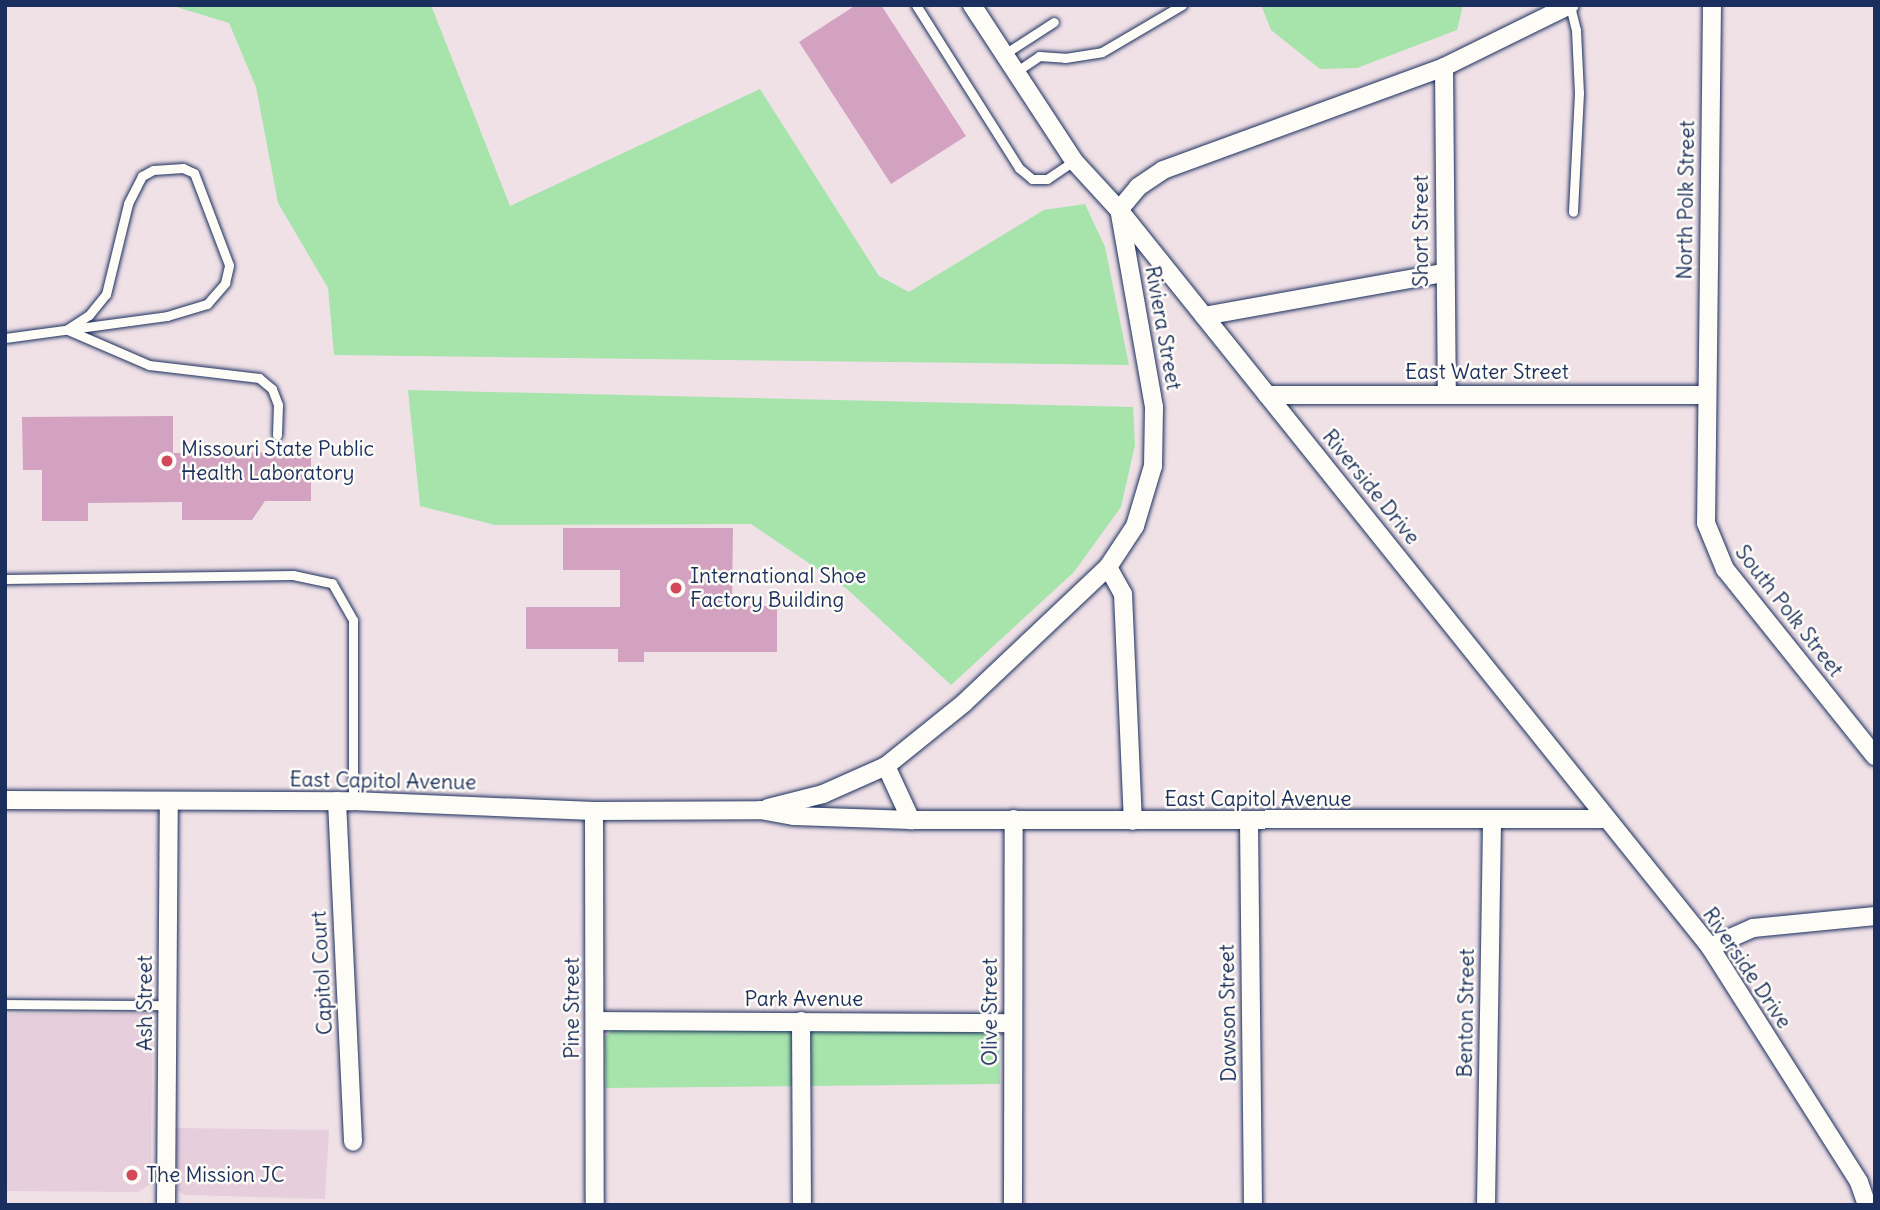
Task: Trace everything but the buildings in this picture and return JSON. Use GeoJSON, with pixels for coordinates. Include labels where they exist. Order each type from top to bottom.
{"type":"FeatureCollection","features":[{"type":"Feature","properties":{"kind":"street"},"geometry":{"type":"LineString","coordinates":[[972,5],[1074,161],[1119,210],[1138,187],[1163,170],[1444,67],[1570,5]]}},
{"type":"Feature","properties":{"kind":"street","name":"North Polk Street"},"geometry":{"type":"LineString","coordinates":[[1707,395],[1712,5]]}},
{"type":"Feature","properties":{"kind":"street","name":"Short Street"},"geometry":{"type":"LineString","coordinates":[[1444,67],[1443,273],[1447,394]]}},
{"type":"Feature","properties":{"kind":"street","name":"Riverside Drive"},"geometry":{"type":"LineString","coordinates":[[1119,210],[1710,947],[1859,1182],[1867,1205]]}},
{"type":"Feature","properties":{"kind":"street","name":"Riviera Street"},"geometry":{"type":"LineString","coordinates":[[886,766],[964,703],[1108,567],[1135,526],[1153,466],[1154,407],[1148,352],[1119,210]]}},
{"type":"Feature","properties":{"kind":"street"},"geometry":{"type":"LineString","coordinates":[[1204,316],[1443,273]]}},
{"type":"Feature","properties":{"kind":"street","name":"East Water Street"},"geometry":{"type":"LineString","coordinates":[[1267,395],[1707,395]]}},
{"type":"Feature","properties":{"kind":"street","name":"South Polk Street"},"geometry":{"type":"LineString","coordinates":[[1707,395],[1706,523],[1713,548],[1875,756]]}},
{"type":"Feature","properties":{"kind":"street"},"geometry":{"type":"LineString","coordinates":[[1108,567],[1123,594],[1133,821]]}},
{"type":"Feature","properties":{"kind":"street"},"geometry":{"type":"LineString","coordinates":[[886,766],[911,820]]}},
{"type":"Feature","properties":{"kind":"street","name":"East Capitol Avenue"},"geometry":{"type":"LineString","coordinates":[[760,810],[823,794],[886,766]]}},
{"type":"Feature","properties":{"kind":"street","name":"East Capitol Avenue"},"geometry":{"type":"LineString","coordinates":[[5,800],[345,801],[594,811],[760,810],[794,816],[911,820],[1492,822],[1605,819]]}},
{"type":"Feature","properties":{"kind":"street","name":"Ash Street"},"geometry":{"type":"LineString","coordinates":[[166,1205],[169,801]]}},
{"type":"Feature","properties":{"kind":"street","name":"Capitol Court"},"geometry":{"type":"LineString","coordinates":[[345,801],[353,1142]]}},
{"type":"Feature","properties":{"kind":"street","name":"Pine Street"},"geometry":{"type":"LineString","coordinates":[[594,811],[595,1205]]}},
{"type":"Feature","properties":{"kind":"street","name":"Olive Street"},"geometry":{"type":"LineString","coordinates":[[1013,1205],[1014,819]]}},
{"type":"Feature","properties":{"kind":"street","name":"Dawson Street"},"geometry":{"type":"LineString","coordinates":[[1249,821],[1253,1205]]}},
{"type":"Feature","properties":{"kind":"street","name":"Benton Street"},"geometry":{"type":"LineString","coordinates":[[1486,1205],[1492,822]]}},
{"type":"Feature","properties":{"kind":"street"},"geometry":{"type":"LineString","coordinates":[[1710,947],[1753,928],[1875,916]]}},
{"type":"Feature","properties":{"kind":"street","name":"Park Avenue"},"geometry":{"type":"LineString","coordinates":[[595,1021],[1012,1023]]}},
{"type":"Feature","properties":{"kind":"street"},"geometry":{"type":"LineString","coordinates":[[801,1021],[802,1205]]}},
{"type":"Feature","properties":{"kind":"lane"},"geometry":{"type":"LineString","coordinates":[[916,5],[1019,168],[1032,179],[1046,179],[1074,161]]}},
{"type":"Feature","properties":{"kind":"lane"},"geometry":{"type":"LineString","coordinates":[[1017,71],[1040,56],[1065,58],[1102,52],[1182,5]]}},
{"type":"Feature","properties":{"kind":"lane"},"geometry":{"type":"LineString","coordinates":[[1570,5],[1576,30],[1579,93],[1573,212]]}},
{"type":"Feature","properties":{"kind":"lane"},"geometry":{"type":"LineString","coordinates":[[1006,54],[1054,22]]}},
{"type":"Feature","properties":{"kind":"lane"},"geometry":{"type":"LineString","coordinates":[[5,338],[66,330],[198,309],[220,291],[228,275],[227,255],[194,173],[183,168],[163,169],[142,176],[128,204],[106,294],[89,314],[66,330]]}},
{"type":"Feature","properties":{"kind":"lane"},"geometry":{"type":"LineString","coordinates":[[66,330],[149,365],[259,378],[272,388],[278,405],[277,435]]}},
{"type":"Feature","properties":{"kind":"lane"},"geometry":{"type":"LineString","coordinates":[[5,579],[293,575],[332,583],[353,620],[345,801]]}},
{"type":"Feature","properties":{"kind":"lane"},"geometry":{"type":"LineString","coordinates":[[5,1004],[167,1005]]}},
{"type":"Feature","properties":{"kind":"shaded area"},"geometry":{"type":"Polygon","coordinates":[[[152,1013],[151,1184],[138,1192],[5,1191],[5,1014],[152,1013]]]}},
{"type":"Feature","properties":{"kind":"shaded area"},"geometry":{"type":"Polygon","coordinates":[[[176,1128],[329,1130],[325,1199],[185,1195],[178,1191],[176,1181],[176,1128]]]}},
{"type":"Feature","properties":{"kind":"green space"},"geometry":{"type":"Polygon","coordinates":[[[170,5],[431,5],[510,206],[760,89],[879,276],[909,292],[1044,210],[1085,204],[1105,247],[1129,365],[334,355],[328,288],[278,203],[256,87],[229,23],[170,5]]]}},
{"type":"Feature","properties":{"kind":"green space"},"geometry":{"type":"Polygon","coordinates":[[[1261,5],[1463,5],[1457,30],[1357,68],[1320,69],[1271,30],[1261,5]]]}},
{"type":"Feature","properties":{"kind":"green space"},"geometry":{"type":"Polygon","coordinates":[[[408,390],[1133,407],[1135,445],[1121,507],[1074,572],[951,685],[847,589],[751,524],[495,525],[420,506],[408,390]]]}},
{"type":"Feature","properties":{"kind":"green space"},"geometry":{"type":"Polygon","coordinates":[[[615,1028],[992,1031],[999,1038],[1000,1084],[606,1088],[605,1037],[615,1028]]]}},
{"type":"Feature","properties":{"kind":"place","name":"Missouri State Public Health Laboratory"},"geometry":{"type":"Point","coordinates":[167,461]}},
{"type":"Feature","properties":{"kind":"place","name":"International Shoe Factory Building"},"geometry":{"type":"Point","coordinates":[676,588]}},
{"type":"Feature","properties":{"kind":"place","name":"The Mission JC"},"geometry":{"type":"Point","coordinates":[132,1175]}}]}
